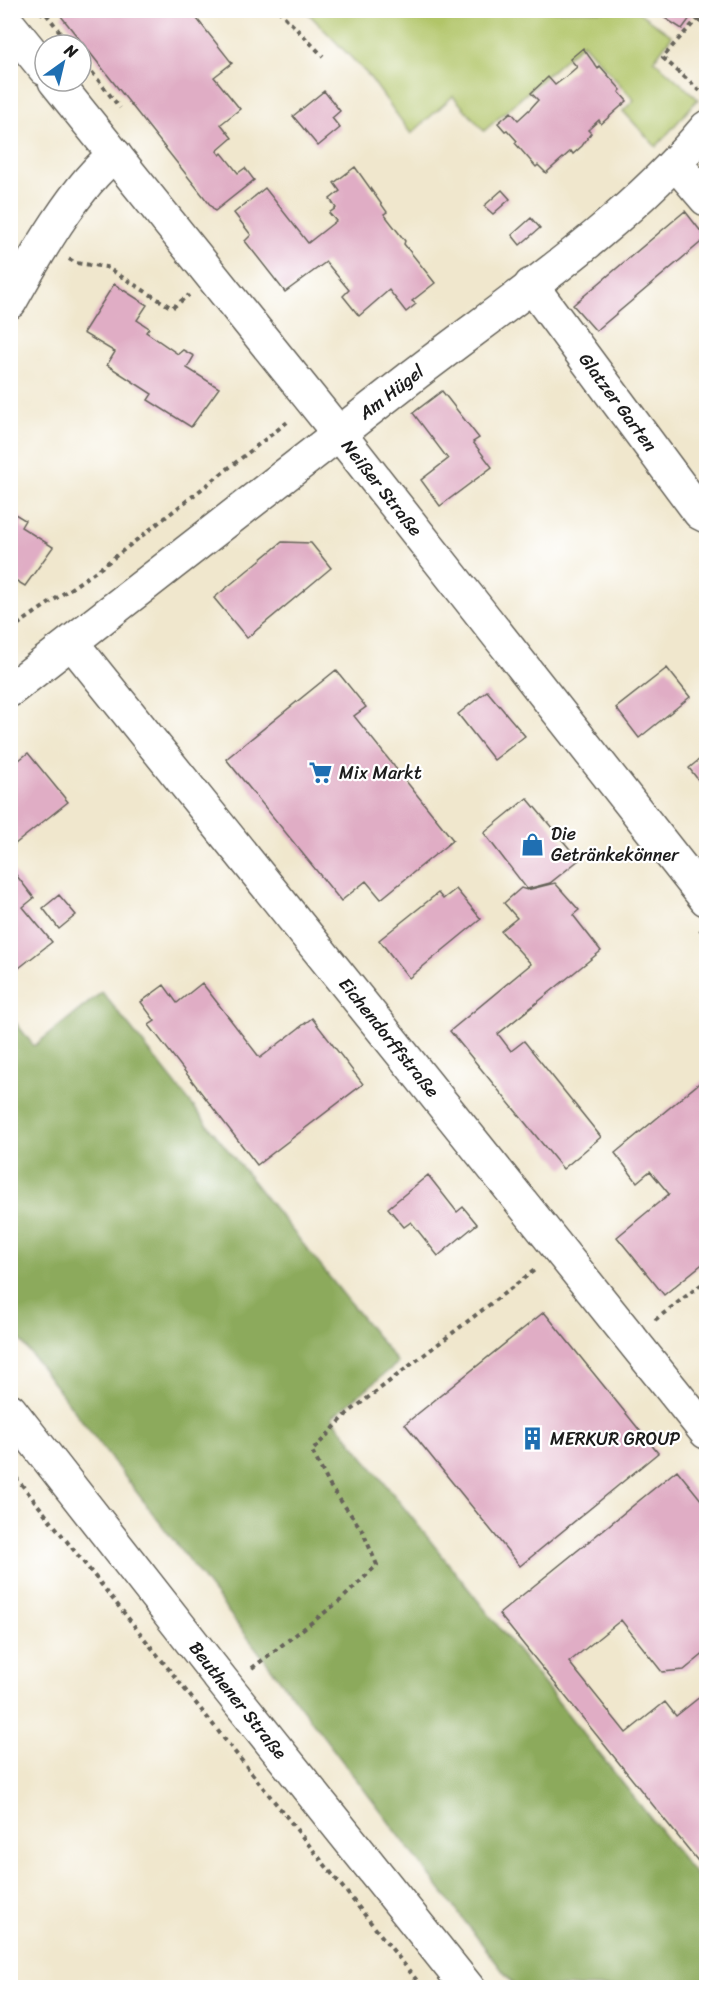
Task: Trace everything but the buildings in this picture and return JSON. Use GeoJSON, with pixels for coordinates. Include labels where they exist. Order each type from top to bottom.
{"type":"FeatureCollection","features":[{"type":"Feature","properties":{"kind":"street"},"geometry":{"type":"LineString","coordinates":[[10,26],[33,54]]}},
{"type":"Feature","properties":{"kind":"street","name":"Neißer Straße"},"geometry":{"type":"LineString","coordinates":[[65,93],[338,433],[706,899]]}},
{"type":"Feature","properties":{"kind":"street","name":"Am Hügel"},"geometry":{"type":"LineString","coordinates":[[10,690],[338,433],[598,234],[676,164],[704,116]]}},
{"type":"Feature","properties":{"kind":"street"},"geometry":{"type":"LineString","coordinates":[[10,302],[45,245],[98,168],[115,155]]}},
{"type":"Feature","properties":{"kind":"street"},"geometry":{"type":"LineString","coordinates":[[676,164],[706,199]]}},
{"type":"Feature","properties":{"kind":"street","name":"Glatzer Garten"},"geometry":{"type":"LineString","coordinates":[[531,285],[700,513],[706,516]]}},
{"type":"Feature","properties":{"kind":"street","name":"Eichendorffstraße"},"geometry":{"type":"LineString","coordinates":[[72,643],[706,1432]]}},
{"type":"Feature","properties":{"kind":"street","name":"Beuthener Straße"},"geometry":{"type":"LineString","coordinates":[[10,1410],[227,1687],[468,1988]]}},
{"type":"Feature","properties":{"kind":"path"},"geometry":{"type":"LineString","coordinates":[[278,10],[322,56]]}},
{"type":"Feature","properties":{"kind":"path"},"geometry":{"type":"LineString","coordinates":[[704,10],[688,32],[679,37],[663,58],[706,98],[704,116]]}},
{"type":"Feature","properties":{"kind":"path"},"geometry":{"type":"LineString","coordinates":[[698,20],[706,26]]}},
{"type":"Feature","properties":{"kind":"path"},"geometry":{"type":"LineString","coordinates":[[93,73],[123,112]]}},
{"type":"Feature","properties":{"kind":"path"},"geometry":{"type":"LineString","coordinates":[[45,245],[76,263],[106,267],[172,308],[196,290]]}},
{"type":"Feature","properties":{"kind":"path"},"geometry":{"type":"LineString","coordinates":[[10,630],[111,561],[279,431],[292,417]]}},
{"type":"Feature","properties":{"kind":"path"},"geometry":{"type":"LineString","coordinates":[[227,1687],[341,1600],[377,1565],[362,1530],[330,1486],[312,1451],[348,1413],[561,1251]]}},
{"type":"Feature","properties":{"kind":"path"},"geometry":{"type":"LineString","coordinates":[[631,1338],[706,1281]]}},
{"type":"Feature","properties":{"kind":"path"},"geometry":{"type":"LineString","coordinates":[[10,1470],[423,1988]]}},
{"type":"Feature","properties":{"kind":"green space"},"geometry":{"type":"Polygon","coordinates":[[[306,11],[637,11],[672,36],[654,60],[698,99],[656,147],[623,111],[634,100],[583,43],[484,131],[453,96],[411,134],[369,76],[306,11]]]}},
{"type":"Feature","properties":{"kind":"green space"},"geometry":{"type":"Polygon","coordinates":[[[102,992],[398,1363],[332,1417],[706,1888],[706,1987],[515,1987],[11,1328],[11,1017],[34,1046],[102,992]]]}},
{"type":"Feature","properties":{"kind":"place","name":"Mix Markt"},"geometry":{"type":"Point","coordinates":[321,773]}},
{"type":"Feature","properties":{"kind":"place","name":"Die Getränkekönner"},"geometry":{"type":"Point","coordinates":[533,844]}},
{"type":"Feature","properties":{"kind":"place","name":"MERKUR GROUP"},"geometry":{"type":"Point","coordinates":[532,1439]}}]}
